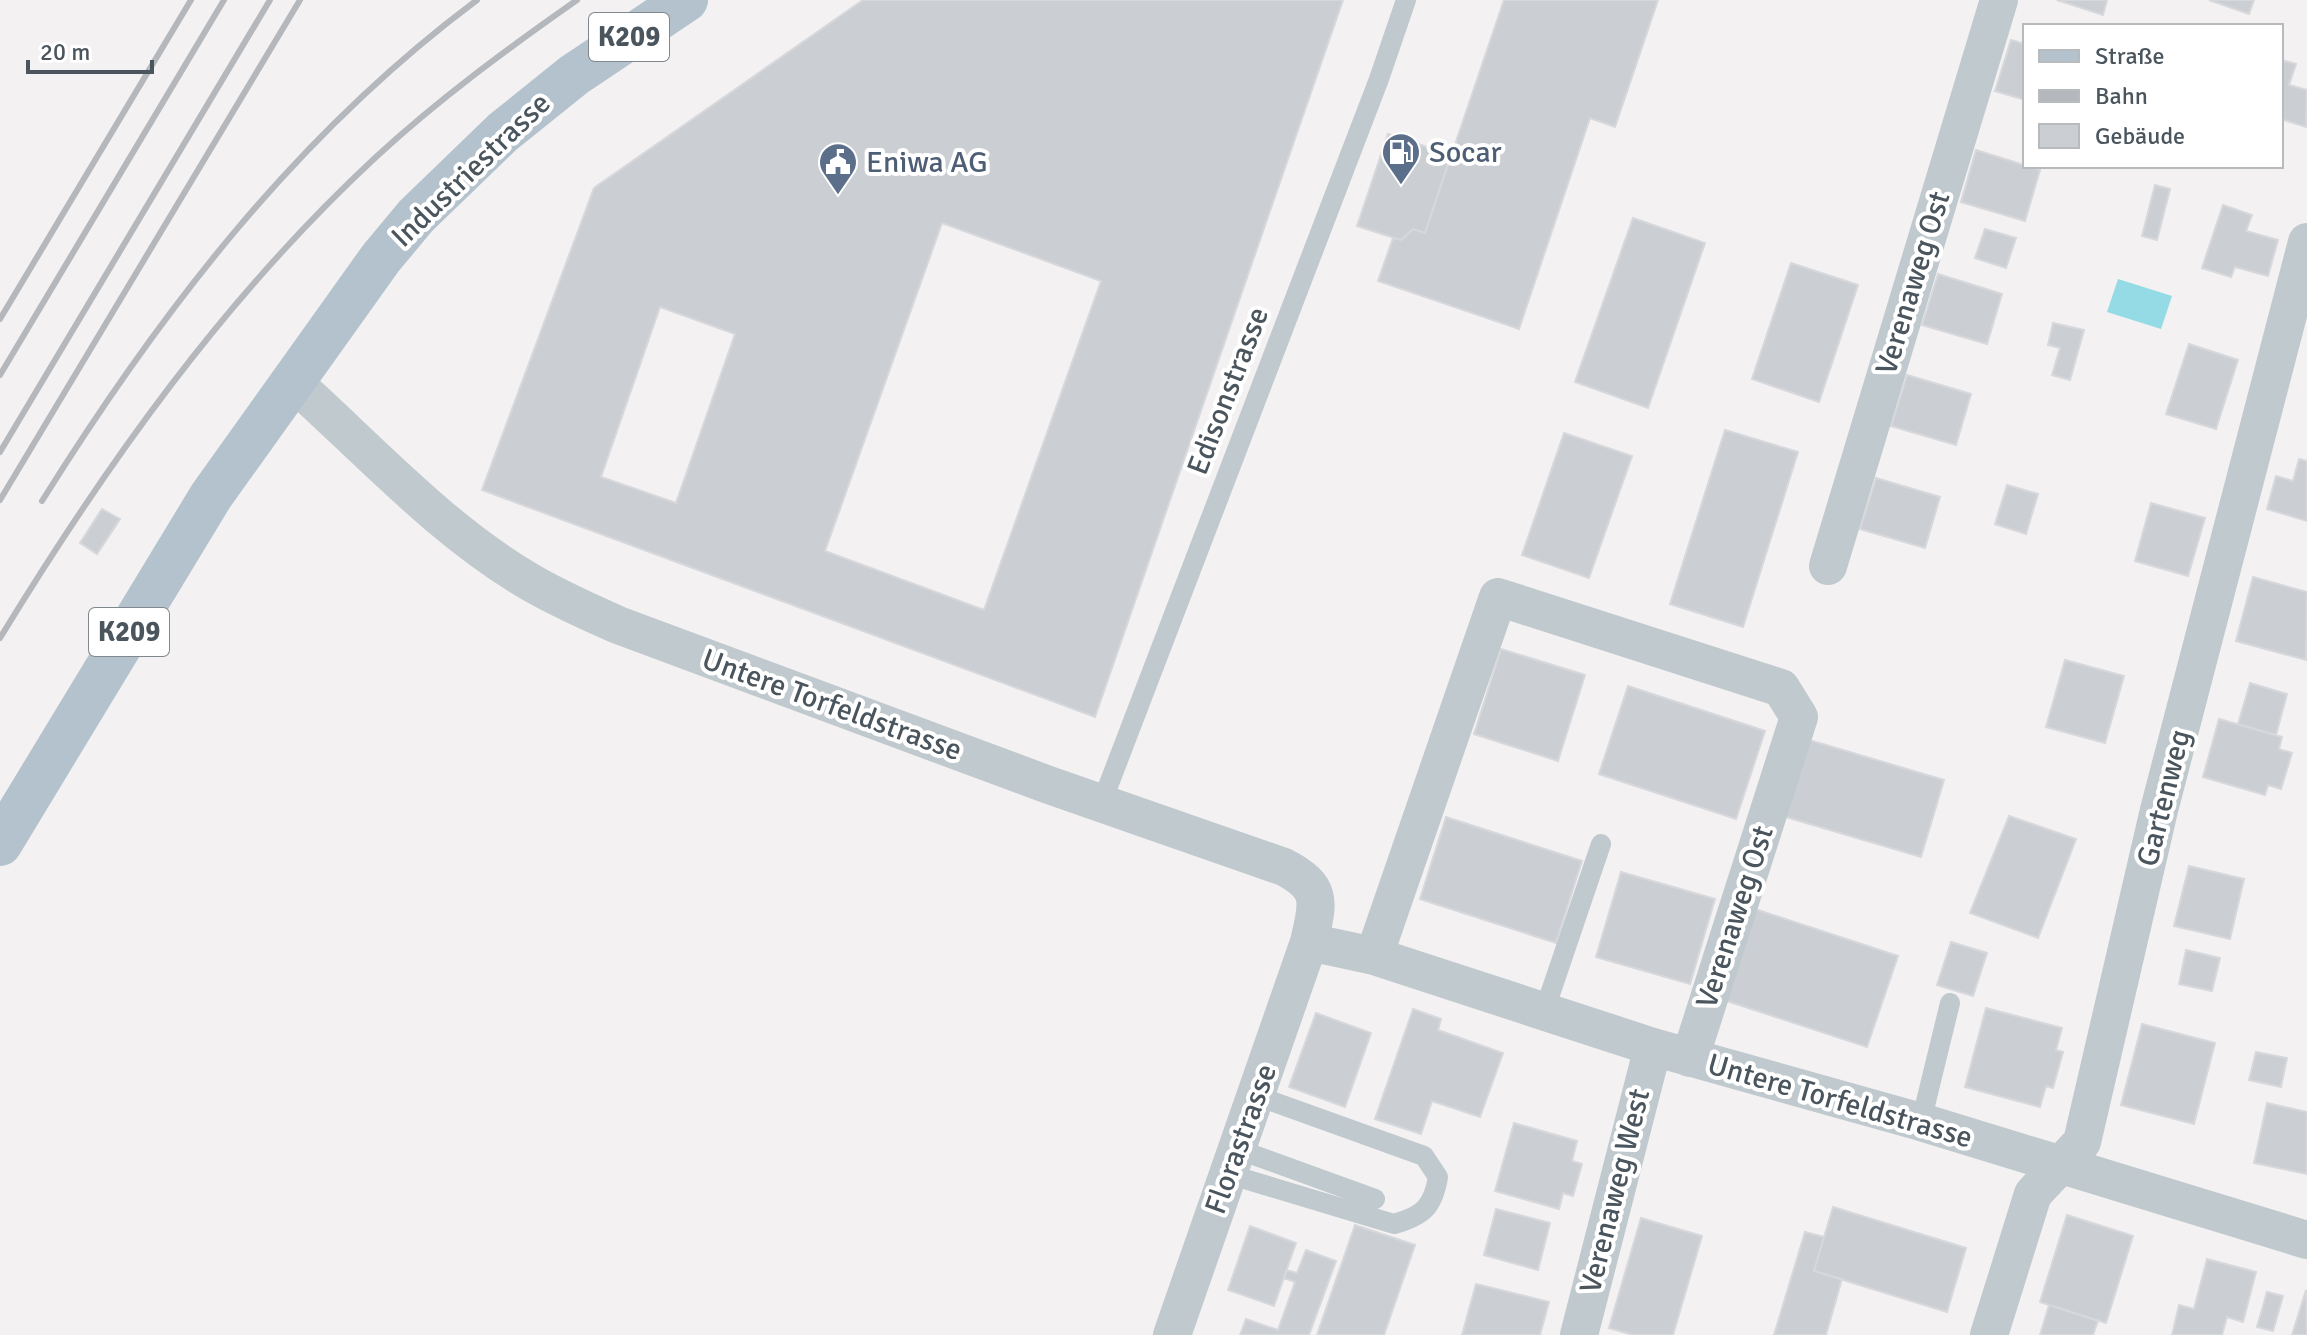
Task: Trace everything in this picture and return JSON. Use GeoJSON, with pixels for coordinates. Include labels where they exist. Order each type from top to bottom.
{"type":"FeatureCollection","features":[{"type":"Feature","properties":{"kind":"main road","name":"Industriestrasse"},"geometry":{"type":"LineString","coordinates":[[0,844],[211,496],[381,258],[416,216],[503,132],[574,75],[686,0]]}},
{"type":"Feature","properties":{"kind":"street","name":"Verenaweg Ost"},"geometry":{"type":"LineString","coordinates":[[1828,566],[1999,0]]}},
{"type":"Feature","properties":{"kind":"street","name":"Gartenweg"},"geometry":{"type":"LineString","coordinates":[[1989,1335],[2033,1194],[2057,1164],[2082,1142],[2159,810],[2302,284],[2307,242]]}},
{"type":"Feature","properties":{"kind":"street","name":"Untere Torfeldstrasse"},"geometry":{"type":"LineString","coordinates":[[292,381],[451,523],[528,581],[618,625],[1301,876],[1318,903],[1309,942],[1374,956],[1653,1047],[1921,1122],[2307,1240]]}},
{"type":"Feature","properties":{"kind":"street","name":"Verenaweg Ost"},"geometry":{"type":"LineString","coordinates":[[1374,956],[1498,597],[1781,688],[1799,717],[1690,1058]]}},
{"type":"Feature","properties":{"kind":"street","name":"Florastrasse"},"geometry":{"type":"LineString","coordinates":[[1172,1335],[1309,942]]}},
{"type":"Feature","properties":{"kind":"street","name":"Verenaweg West"},"geometry":{"type":"LineString","coordinates":[[1579,1335],[1653,1047]]}},
{"type":"Feature","properties":{"kind":"lane","name":"Edisonstrasse"},"geometry":{"type":"LineString","coordinates":[[1102,802],[1379,79],[1406,0]]}},
{"type":"Feature","properties":{"kind":"lane"},"geometry":{"type":"LineString","coordinates":[[1544,1012],[1601,844]]}},
{"type":"Feature","properties":{"kind":"lane"},"geometry":{"type":"LineString","coordinates":[[1921,1122],[1950,1003]]}},
{"type":"Feature","properties":{"kind":"lane"},"geometry":{"type":"LineString","coordinates":[[1232,1161],[1394,1224],[1418,1218],[1434,1201],[1438,1177],[1424,1156],[1257,1096]]}},
{"type":"Feature","properties":{"kind":"lane"},"geometry":{"type":"LineString","coordinates":[[1232,1161],[1375,1199]]}},
{"type":"Feature","properties":{"kind":"water"},"geometry":{"type":"Polygon","coordinates":[[[2118,279],[2172,296],[2161,329],[2107,312],[2118,279]]]}},
{"type":"Feature","properties":{"kind":"building"},"geometry":{"type":"Polygon","coordinates":[[[863,0],[1343,0],[1095,717],[482,490],[594,188],[863,0]],[[942,223],[825,551],[984,610],[1101,281],[942,223]],[[660,307],[601,477],[676,503],[735,334],[660,307]]]}},
{"type":"Feature","properties":{"kind":"building"},"geometry":{"type":"Polygon","coordinates":[[[1504,0],[1658,0],[1615,127],[1590,118],[1519,329],[1378,281],[1393,238],[1401,240],[1413,229],[1425,233],[1504,0]]]}},
{"type":"Feature","properties":{"kind":"building"},"geometry":{"type":"Polygon","coordinates":[[[2057,0],[2107,0],[2103,15],[2057,0]]]}},
{"type":"Feature","properties":{"kind":"building"},"geometry":{"type":"Polygon","coordinates":[[[2209,0],[2254,0],[2249,14],[2209,0]]]}},
{"type":"Feature","properties":{"kind":"building"},"geometry":{"type":"Polygon","coordinates":[[[2011,40],[2023,43],[2023,99],[1995,91],[2011,40]]]}},
{"type":"Feature","properties":{"kind":"building"},"geometry":{"type":"Polygon","coordinates":[[[2283,61],[2296,64],[2289,85],[2307,90],[2306,127],[2283,120],[2283,61]]]}},
{"type":"Feature","properties":{"kind":"building"},"geometry":{"type":"Polygon","coordinates":[[[1388,134],[1451,155],[1425,233],[1413,229],[1401,240],[1357,226],[1388,134]]]}},
{"type":"Feature","properties":{"kind":"building"},"geometry":{"type":"Polygon","coordinates":[[[1976,150],[2023,165],[2023,168],[2040,170],[2025,221],[1961,202],[1976,150]]]}},
{"type":"Feature","properties":{"kind":"building"},"geometry":{"type":"Polygon","coordinates":[[[2155,185],[2170,189],[2157,240],[2142,236],[2155,185]]]}},
{"type":"Feature","properties":{"kind":"building"},"geometry":{"type":"Polygon","coordinates":[[[2223,205],[2252,215],[2246,231],[2278,240],[2268,276],[2235,267],[2231,277],[2202,268],[2223,205]]]}},
{"type":"Feature","properties":{"kind":"building"},"geometry":{"type":"Polygon","coordinates":[[[1633,218],[1705,243],[1648,408],[1575,382],[1633,218]]]}},
{"type":"Feature","properties":{"kind":"building"},"geometry":{"type":"Polygon","coordinates":[[[1985,229],[2016,238],[2006,268],[1975,258],[1985,229]]]}},
{"type":"Feature","properties":{"kind":"building"},"geometry":{"type":"Polygon","coordinates":[[[1791,263],[1858,285],[1819,402],[1752,379],[1791,263]]]}},
{"type":"Feature","properties":{"kind":"building"},"geometry":{"type":"Polygon","coordinates":[[[1938,274],[2002,294],[1987,344],[1922,325],[1938,274]]]}},
{"type":"Feature","properties":{"kind":"building"},"geometry":{"type":"Polygon","coordinates":[[[2053,323],[2084,330],[2070,380],[2052,375],[2060,348],[2048,345],[2053,323]]]}},
{"type":"Feature","properties":{"kind":"building"},"geometry":{"type":"Polygon","coordinates":[[[2189,344],[2238,360],[2216,429],[2166,414],[2189,344]]]}},
{"type":"Feature","properties":{"kind":"building"},"geometry":{"type":"Polygon","coordinates":[[[1907,375],[1971,394],[1956,445],[1891,426],[1907,375]]]}},
{"type":"Feature","properties":{"kind":"building"},"geometry":{"type":"Polygon","coordinates":[[[1725,430],[1798,452],[1743,627],[1670,604],[1725,430]]]}},
{"type":"Feature","properties":{"kind":"building"},"geometry":{"type":"Polygon","coordinates":[[[1564,433],[1632,456],[1589,578],[1522,555],[1564,433]]]}},
{"type":"Feature","properties":{"kind":"building"},"geometry":{"type":"Polygon","coordinates":[[[2299,459],[2307,461],[2307,521],[2267,509],[2276,476],[2293,481],[2299,459]]]}},
{"type":"Feature","properties":{"kind":"building"},"geometry":{"type":"Polygon","coordinates":[[[1876,478],[1940,497],[1925,548],[1860,529],[1876,478]]]}},
{"type":"Feature","properties":{"kind":"building"},"geometry":{"type":"Polygon","coordinates":[[[2007,485],[2038,494],[2026,534],[1995,524],[2007,485]]]}},
{"type":"Feature","properties":{"kind":"building"},"geometry":{"type":"Polygon","coordinates":[[[2151,503],[2205,518],[2188,576],[2135,561],[2151,503]]]}},
{"type":"Feature","properties":{"kind":"building"},"geometry":{"type":"Polygon","coordinates":[[[102,509],[120,519],[97,554],[80,543],[102,509]]]}},
{"type":"Feature","properties":{"kind":"building"},"geometry":{"type":"Polygon","coordinates":[[[2253,577],[2307,592],[2306,660],[2236,641],[2253,577]]]}},
{"type":"Feature","properties":{"kind":"building"},"geometry":{"type":"Polygon","coordinates":[[[1501,649],[1585,675],[1558,761],[1474,734],[1501,649]]]}},
{"type":"Feature","properties":{"kind":"building"},"geometry":{"type":"Polygon","coordinates":[[[2065,660],[2124,676],[2105,743],[2046,727],[2065,660]]]}},
{"type":"Feature","properties":{"kind":"building"},"geometry":{"type":"Polygon","coordinates":[[[2250,683],[2287,694],[2276,735],[2238,724],[2250,683]]]}},
{"type":"Feature","properties":{"kind":"building"},"geometry":{"type":"Polygon","coordinates":[[[1628,686],[1765,731],[1736,819],[1599,774],[1628,686]]]}},
{"type":"Feature","properties":{"kind":"building"},"geometry":{"type":"Polygon","coordinates":[[[2219,719],[2282,737],[2279,749],[2292,753],[2281,789],[2268,785],[2265,795],[2203,777],[2219,719]]]}},
{"type":"Feature","properties":{"kind":"building"},"geometry":{"type":"Polygon","coordinates":[[[1799,737],[1944,780],[1921,857],[1776,814],[1799,737]]]}},
{"type":"Feature","properties":{"kind":"building"},"geometry":{"type":"Polygon","coordinates":[[[2009,816],[2076,839],[2038,938],[1970,913],[2009,816]]]}},
{"type":"Feature","properties":{"kind":"building"},"geometry":{"type":"Polygon","coordinates":[[[1446,817],[1582,861],[1556,943],[1420,899],[1446,817]]]}},
{"type":"Feature","properties":{"kind":"building"},"geometry":{"type":"Polygon","coordinates":[[[2189,866],[2244,879],[2230,939],[2174,926],[2189,866]]]}},
{"type":"Feature","properties":{"kind":"building"},"geometry":{"type":"Polygon","coordinates":[[[1621,872],[1715,899],[1690,984],[1596,957],[1621,872]]]}},
{"type":"Feature","properties":{"kind":"building"},"geometry":{"type":"Polygon","coordinates":[[[1755,909],[1898,956],[1867,1047],[1724,1000],[1755,909]]]}},
{"type":"Feature","properties":{"kind":"building"},"geometry":{"type":"Polygon","coordinates":[[[1951,942],[1987,953],[1973,996],[1937,985],[1951,942]]]}},
{"type":"Feature","properties":{"kind":"building"},"geometry":{"type":"Polygon","coordinates":[[[2186,950],[2220,958],[2212,991],[2179,984],[2186,950]]]}},
{"type":"Feature","properties":{"kind":"building"},"geometry":{"type":"Polygon","coordinates":[[[1986,1008],[2062,1028],[2056,1050],[2063,1052],[2053,1088],[2046,1086],[2040,1107],[1965,1087],[1986,1008]]]}},
{"type":"Feature","properties":{"kind":"building"},"geometry":{"type":"Polygon","coordinates":[[[1413,1009],[1441,1019],[1438,1030],[1503,1053],[1480,1117],[1432,1101],[1421,1134],[1375,1119],[1413,1009]]]}},
{"type":"Feature","properties":{"kind":"building"},"geometry":{"type":"Polygon","coordinates":[[[1316,1013],[1371,1033],[1345,1107],[1289,1087],[1316,1013]]]}},
{"type":"Feature","properties":{"kind":"building"},"geometry":{"type":"Polygon","coordinates":[[[2142,1024],[2215,1043],[2194,1124],[2121,1105],[2142,1024]]]}},
{"type":"Feature","properties":{"kind":"building"},"geometry":{"type":"Polygon","coordinates":[[[2256,1052],[2287,1058],[2281,1087],[2249,1080],[2256,1052]]]}},
{"type":"Feature","properties":{"kind":"building"},"geometry":{"type":"Polygon","coordinates":[[[2267,1103],[2307,1112],[2307,1174],[2254,1163],[2267,1103]]]}},
{"type":"Feature","properties":{"kind":"building"},"geometry":{"type":"Polygon","coordinates":[[[1514,1123],[1577,1141],[1572,1161],[1582,1164],[1573,1196],[1563,1193],[1559,1209],[1495,1191],[1514,1123]]]}},
{"type":"Feature","properties":{"kind":"building"},"geometry":{"type":"Polygon","coordinates":[[[1833,1207],[1966,1248],[1947,1312],[1814,1271],[1833,1207]]]}},
{"type":"Feature","properties":{"kind":"building"},"geometry":{"type":"Polygon","coordinates":[[[1496,1209],[1550,1223],[1538,1270],[1484,1255],[1496,1209]]]}},
{"type":"Feature","properties":{"kind":"building"},"geometry":{"type":"Polygon","coordinates":[[[2067,1215],[2133,1236],[2106,1323],[2040,1302],[2067,1215]]]}},
{"type":"Feature","properties":{"kind":"building"},"geometry":{"type":"Polygon","coordinates":[[[1641,1218],[1702,1236],[1673,1335],[1633,1335],[1609,1328],[1641,1218]]]}},
{"type":"Feature","properties":{"kind":"building"},"geometry":{"type":"Polygon","coordinates":[[[1355,1225],[1415,1245],[1384,1335],[1317,1335],[1355,1225]]]}},
{"type":"Feature","properties":{"kind":"building"},"geometry":{"type":"Polygon","coordinates":[[[1250,1226],[1296,1243],[1274,1306],[1228,1290],[1250,1226]]]}},
{"type":"Feature","properties":{"kind":"building"},"geometry":{"type":"Polygon","coordinates":[[[1805,1232],[1824,1237],[1814,1271],[1842,1279],[1826,1335],[1774,1335],[1805,1232]]]}},
{"type":"Feature","properties":{"kind":"building"},"geometry":{"type":"Polygon","coordinates":[[[1306,1250],[1336,1261],[1309,1335],[1240,1335],[1246,1319],[1278,1330],[1295,1282],[1284,1278],[1287,1270],[1297,1273],[1306,1250]]]}},
{"type":"Feature","properties":{"kind":"building"},"geometry":{"type":"Polygon","coordinates":[[[2207,1259],[2256,1272],[2243,1322],[2227,1317],[2222,1335],[2172,1335],[2179,1305],[2194,1309],[2207,1259]]]}},
{"type":"Feature","properties":{"kind":"building"},"geometry":{"type":"Polygon","coordinates":[[[1476,1284],[1549,1302],[1540,1335],[1462,1335],[1476,1284]]]}},
{"type":"Feature","properties":{"kind":"building"},"geometry":{"type":"Polygon","coordinates":[[[2306,1290],[2307,1335],[2292,1335],[2306,1290]]]}},
{"type":"Feature","properties":{"kind":"building"},"geometry":{"type":"Polygon","coordinates":[[[2267,1292],[2283,1296],[2273,1331],[2257,1327],[2267,1292]]]}},
{"type":"Feature","properties":{"kind":"building"},"geometry":{"type":"Polygon","coordinates":[[[2049,1305],[2098,1321],[2093,1335],[2040,1335],[2049,1305]]]}},
{"type":"Feature","properties":{"kind":"railway"},"geometry":{"type":"LineString","coordinates":[[0,319],[191,0]]}},
{"type":"Feature","properties":{"kind":"railway"},"geometry":{"type":"LineString","coordinates":[[0,375],[224,0]]}},
{"type":"Feature","properties":{"kind":"railway"},"geometry":{"type":"LineString","coordinates":[[0,452],[270,0]]}},
{"type":"Feature","properties":{"kind":"railway"},"geometry":{"type":"LineString","coordinates":[[0,500],[300,0]]}},
{"type":"Feature","properties":{"kind":"railway"},"geometry":{"type":"LineString","coordinates":[[42,501],[135,362],[236,230],[349,109],[411,52],[477,0]]}},
{"type":"Feature","properties":{"kind":"railway"},"geometry":{"type":"LineString","coordinates":[[0,638],[126,446],[219,325],[269,267],[376,157],[424,115],[577,0]]}},
{"type":"Feature","properties":{"kind":"place","name":"Socar"},"geometry":{"type":"Point","coordinates":[1401,186]}},
{"type":"Feature","properties":{"kind":"place","name":"Eniwa AG"},"geometry":{"type":"Point","coordinates":[838,196]}}]}
